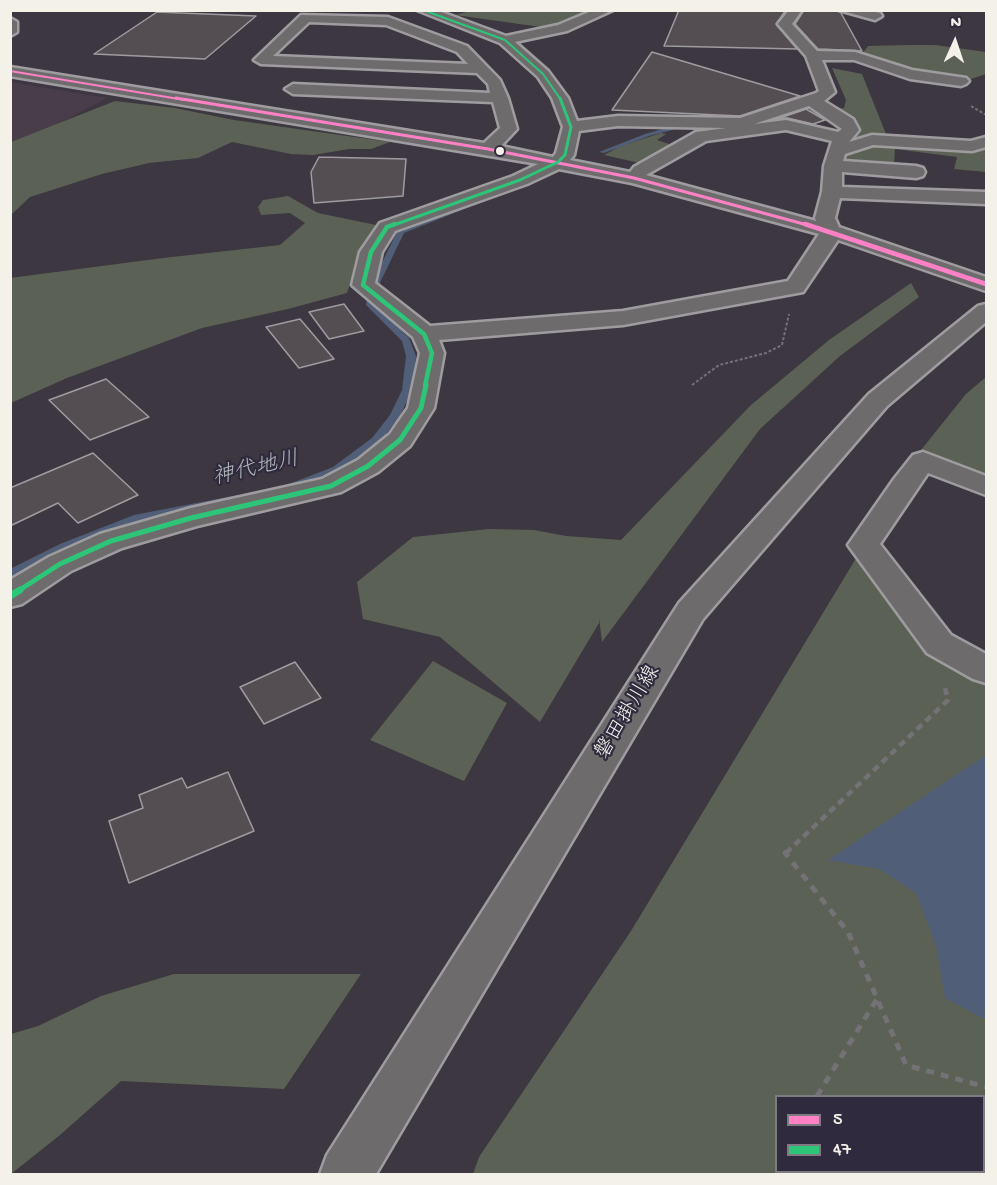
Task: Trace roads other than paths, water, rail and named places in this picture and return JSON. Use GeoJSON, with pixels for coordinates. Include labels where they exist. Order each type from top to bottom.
{"type":"FeatureCollection","features":[{"type":"Feature","properties":{"kind":"street"},"geometry":{"type":"LineString","coordinates":[[10,596],[60,564],[111,541],[191,518],[331,486],[368,466],[400,440],[421,408],[432,353],[424,334],[372,292],[371,252],[387,227],[520,180],[558,162],[565,154],[571,127],[560,98],[543,74],[505,40],[423,10]]}},
{"type":"Feature","properties":{"kind":"street"},"geometry":{"type":"LineString","coordinates":[[505,40],[562,28],[607,10]]}},
{"type":"Feature","properties":{"kind":"street"},"geometry":{"type":"LineString","coordinates":[[571,127],[667,115],[713,124],[741,123],[827,92],[813,55],[785,24],[796,10]]}},
{"type":"Feature","properties":{"kind":"street"},"geometry":{"type":"LineString","coordinates":[[845,10],[875,16]]}},
{"type":"Feature","properties":{"kind":"street"},"geometry":{"type":"LineString","coordinates":[[481,69],[261,60],[306,18],[388,21],[462,49],[495,83],[509,129],[488,149]]}},
{"type":"Feature","properties":{"kind":"street"},"geometry":{"type":"LineString","coordinates":[[10,21],[10,32]]}},
{"type":"Feature","properties":{"kind":"street"},"geometry":{"type":"LineString","coordinates":[[289,34],[311,34]]}},
{"type":"Feature","properties":{"kind":"street"},"geometry":{"type":"LineString","coordinates":[[388,37],[421,34]]}},
{"type":"Feature","properties":{"kind":"street"},"geometry":{"type":"LineString","coordinates":[[813,55],[855,56],[910,74],[961,81]]}},
{"type":"Feature","properties":{"kind":"street"},"geometry":{"type":"LineString","coordinates":[[254,111],[283,94],[314,62]]}},
{"type":"Feature","properties":{"kind":"street"},"geometry":{"type":"LineString","coordinates":[[10,71],[488,149],[634,178],[831,231],[987,284]]}},
{"type":"Feature","properties":{"kind":"street"},"geometry":{"type":"LineString","coordinates":[[283,94],[500,98]]}},
{"type":"Feature","properties":{"kind":"street"},"geometry":{"type":"LineString","coordinates":[[424,334],[623,318],[795,287],[827,241],[831,231],[825,218],[832,192],[837,152],[851,130],[847,123],[810,99]]}},
{"type":"Feature","properties":{"kind":"street"},"geometry":{"type":"LineString","coordinates":[[634,178],[640,171],[702,136],[786,125],[837,152],[916,172]]}},
{"type":"Feature","properties":{"kind":"street"},"geometry":{"type":"LineString","coordinates":[[837,152],[872,140],[972,146],[987,142]]}},
{"type":"Feature","properties":{"kind":"street"},"geometry":{"type":"LineString","coordinates":[[832,192],[987,198]]}},
{"type":"Feature","properties":{"kind":"street","name":"磐田掛川線"},"geometry":{"type":"LineString","coordinates":[[346,1174],[691,611],[878,400],[987,311]]}},
{"type":"Feature","properties":{"kind":"street"},"geometry":{"type":"LineString","coordinates":[[987,486],[923,460],[864,545],[939,644],[987,670]]}},
{"type":"Feature","properties":{"kind":"water"},"geometry":{"type":"Polygon","coordinates":[[[986,755],[986,1018],[982,1018],[945,998],[936,946],[916,893],[879,869],[828,860],[986,755]]]}},
{"type":"Feature","properties":{"kind":"waterway","name":"神代地川"},"geometry":{"type":"LineString","coordinates":[[749,127],[810,107]]}},
{"type":"Feature","properties":{"kind":"waterway","name":"神代地川"},"geometry":{"type":"LineString","coordinates":[[602,152],[676,127],[732,129]]}},
{"type":"Feature","properties":{"kind":"waterway","name":"神代地川"},"geometry":{"type":"LineString","coordinates":[[288,488],[337,469],[376,440],[395,416],[407,390],[411,356],[406,340],[370,305],[372,291],[401,232],[473,204]]}},
{"type":"Feature","properties":{"kind":"waterway","name":"神代地川"},"geometry":{"type":"LineString","coordinates":[[10,574],[64,547],[138,517],[238,498]]}}]}
